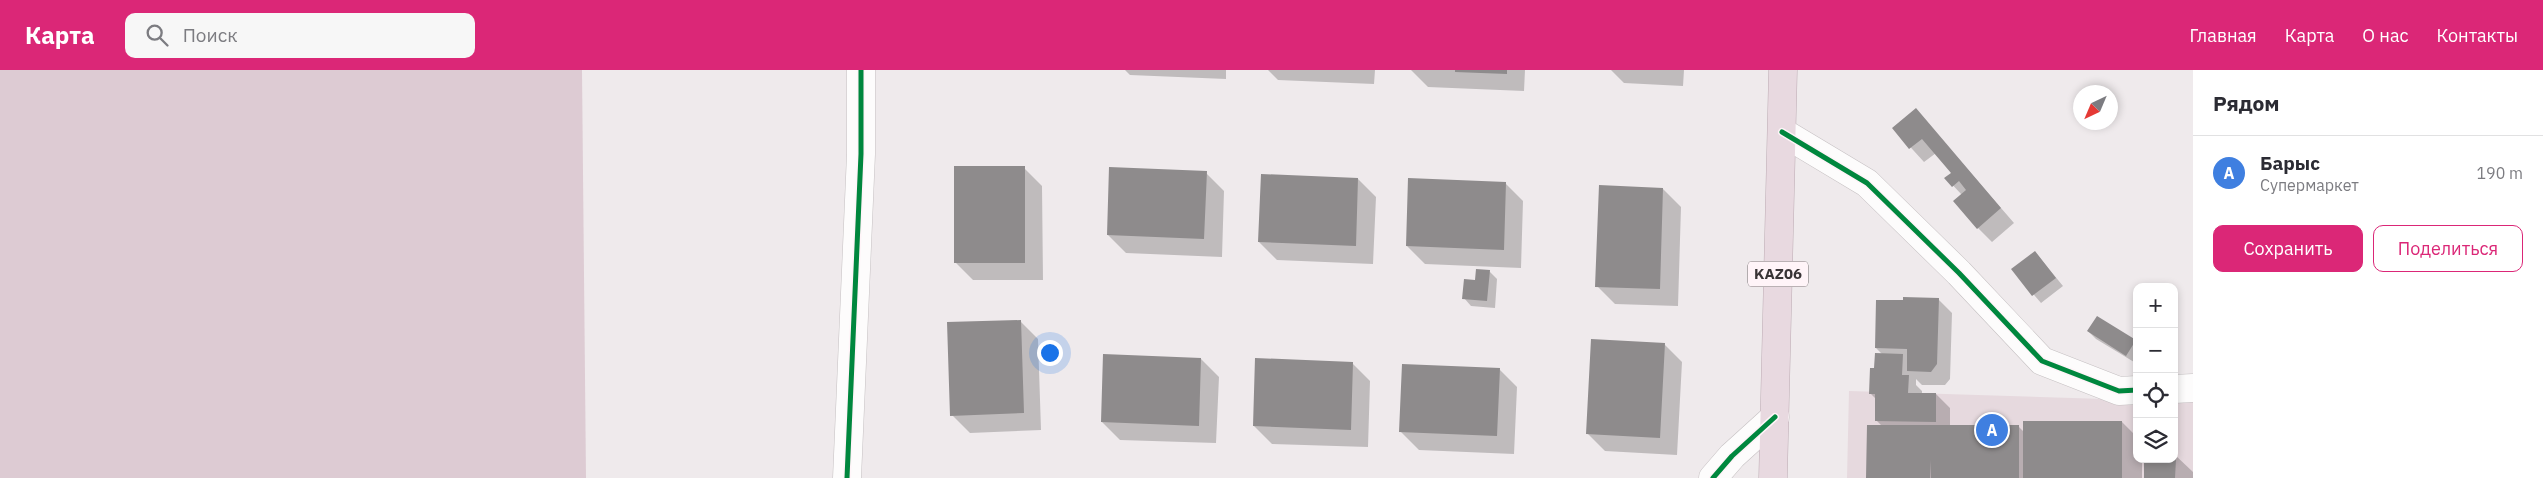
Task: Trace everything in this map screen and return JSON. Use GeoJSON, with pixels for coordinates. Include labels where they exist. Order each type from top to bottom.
{"type":"FeatureCollection","features":[{"type":"Feature","properties":{"kind":"highway","name":"KAZ06"},"geometry":{"type":"LineString","coordinates":[[1773,478],[1783,70]]}},
{"type":"Feature","properties":{"kind":"street"},"geometry":{"type":"LineString","coordinates":[[847,478],[861,154],[861,70]]}},
{"type":"Feature","properties":{"kind":"street"},"geometry":{"type":"LineString","coordinates":[[1782,132],[1867,183],[1959,273],[2042,361],[2119,391],[2133,390]]}},
{"type":"Feature","properties":{"kind":"street"},"geometry":{"type":"LineString","coordinates":[[2178,388],[2193,388]]}},
{"type":"Feature","properties":{"kind":"street"},"geometry":{"type":"LineString","coordinates":[[1713,478],[1732,456],[1775,417]]}},
{"type":"Feature","properties":{"kind":"shaded area"},"geometry":{"type":"Polygon","coordinates":[[[0,70],[582,70],[586,478],[0,478],[0,70]]]}},
{"type":"Feature","properties":{"kind":"shaded area"},"geometry":{"type":"Polygon","coordinates":[[[1849,391],[2133,400],[2133,463],[2178,463],[2178,401],[2193,401],[2193,478],[1847,478],[1849,391]]]}},
{"type":"Feature","properties":{"kind":"building"},"geometry":{"type":"Polygon","coordinates":[[[1455,70],[1507,70],[1507,74],[1455,72],[1455,70]]]}},
{"type":"Feature","properties":{"kind":"building"},"geometry":{"type":"Polygon","coordinates":[[[1916,108],[2001,208],[1977,229],[1953,201],[1966,190],[1959,181],[1952,187],[1944,178],[1951,173],[1922,139],[1909,149],[1892,128],[1916,108]]]}},
{"type":"Feature","properties":{"kind":"building"},"geometry":{"type":"Polygon","coordinates":[[[954,166],[1025,166],[1025,263],[954,263],[954,166]]]}},
{"type":"Feature","properties":{"kind":"building"},"geometry":{"type":"Polygon","coordinates":[[[1109,167],[1207,171],[1204,239],[1107,235],[1109,167]]]}},
{"type":"Feature","properties":{"kind":"building"},"geometry":{"type":"Polygon","coordinates":[[[1261,174],[1358,178],[1356,246],[1258,242],[1261,174]]]}},
{"type":"Feature","properties":{"kind":"building"},"geometry":{"type":"Polygon","coordinates":[[[1408,178],[1506,182],[1504,250],[1406,246],[1408,178]]]}},
{"type":"Feature","properties":{"kind":"building"},"geometry":{"type":"Polygon","coordinates":[[[1599,185],[1663,188],[1660,289],[1595,287],[1599,185]]]}},
{"type":"Feature","properties":{"kind":"building"},"geometry":{"type":"Polygon","coordinates":[[[2035,251],[2056,278],[2032,296],[2011,269],[2035,251]]]}},
{"type":"Feature","properties":{"kind":"building"},"geometry":{"type":"Polygon","coordinates":[[[1476,269],[1490,270],[1487,301],[1462,299],[1464,279],[1475,280],[1476,269]]]}},
{"type":"Feature","properties":{"kind":"building"},"geometry":{"type":"Polygon","coordinates":[[[1903,297],[1939,298],[1937,364],[1931,372],[1907,371],[1907,349],[1875,348],[1876,300],[1903,300],[1903,297]]]}},
{"type":"Feature","properties":{"kind":"building"},"geometry":{"type":"Polygon","coordinates":[[[2097,316],[2133,338],[2133,345],[2126,356],[2087,331],[2097,316]]]}},
{"type":"Feature","properties":{"kind":"building"},"geometry":{"type":"Polygon","coordinates":[[[1021,320],[1024,413],[950,416],[947,322],[1021,320]]]}},
{"type":"Feature","properties":{"kind":"building"},"geometry":{"type":"Polygon","coordinates":[[[1591,339],[1665,343],[1660,438],[1586,434],[1591,339]]]}},
{"type":"Feature","properties":{"kind":"building"},"geometry":{"type":"Polygon","coordinates":[[[1875,353],[1903,354],[1902,375],[1909,375],[1908,393],[1936,393],[1936,422],[1875,421],[1875,394],[1869,394],[1870,368],[1874,368],[1875,353]]]}},
{"type":"Feature","properties":{"kind":"building"},"geometry":{"type":"Polygon","coordinates":[[[1103,354],[1201,358],[1199,426],[1101,422],[1103,354]]]}},
{"type":"Feature","properties":{"kind":"building"},"geometry":{"type":"Polygon","coordinates":[[[1255,358],[1353,362],[1351,430],[1253,426],[1255,358]]]}},
{"type":"Feature","properties":{"kind":"building"},"geometry":{"type":"Polygon","coordinates":[[[1402,364],[1500,368],[1497,436],[1399,432],[1402,364]]]}},
{"type":"Feature","properties":{"kind":"building"},"geometry":{"type":"Polygon","coordinates":[[[2023,421],[2122,421],[2122,478],[2023,478],[2023,421]]]}},
{"type":"Feature","properties":{"kind":"building"},"geometry":{"type":"Polygon","coordinates":[[[1867,425],[2019,425],[2019,478],[1931,478],[1930,460],[1930,478],[1866,478],[1867,425]]]}},
{"type":"Feature","properties":{"kind":"building"},"geometry":{"type":"Polygon","coordinates":[[[2144,463],[2176,463],[2175,478],[2144,478],[2144,463]]]}},
{"type":"Feature","properties":{"kind":"cycle path"},"geometry":{"type":"LineString","coordinates":[[847,478],[861,154],[861,70]]}},
{"type":"Feature","properties":{"kind":"cycle path"},"geometry":{"type":"LineString","coordinates":[[1782,132],[1867,183],[1959,273],[2042,361],[2119,391],[2133,390]]}},
{"type":"Feature","properties":{"kind":"cycle path"},"geometry":{"type":"LineString","coordinates":[[1713,478],[1732,456],[1775,417]]}},
{"type":"Feature","properties":{"kind":"place","name":"Барыс"},"geometry":{"type":"Point","coordinates":[1992,430]}}]}
